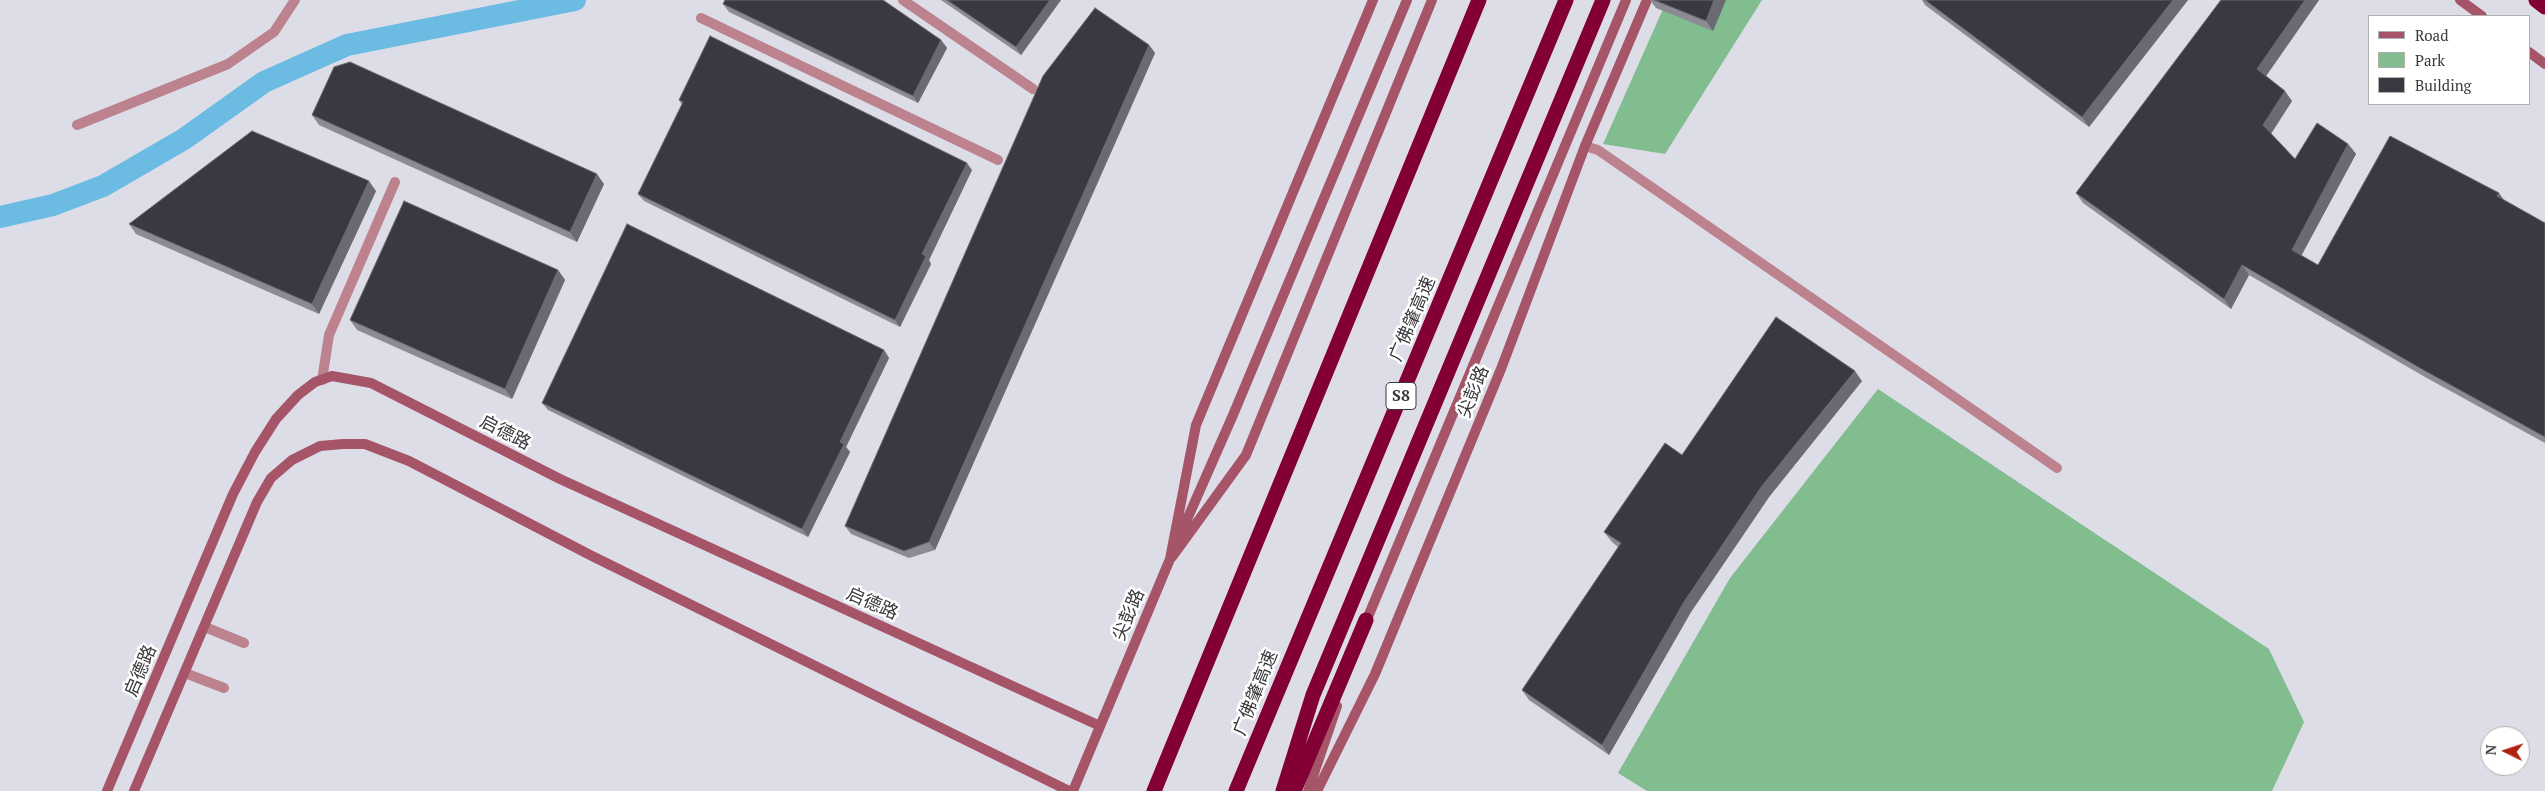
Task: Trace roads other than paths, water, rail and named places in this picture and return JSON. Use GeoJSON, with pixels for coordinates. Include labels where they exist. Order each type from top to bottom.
{"type":"FeatureCollection","features":[{"type":"Feature","properties":{"kind":"highway"},"geometry":{"type":"LineString","coordinates":[[1154,791],[1479,0]]}},
{"type":"Feature","properties":{"kind":"highway","name":"广佛肇高速"},"geometry":{"type":"LineString","coordinates":[[1236,791],[1566,0]]}},
{"type":"Feature","properties":{"kind":"highway"},"geometry":{"type":"LineString","coordinates":[[1283,791],[1313,695],[1603,0]]}},
{"type":"Feature","properties":{"kind":"highway"},"geometry":{"type":"LineString","coordinates":[[2536,0],[2545,7]]}},
{"type":"Feature","properties":{"kind":"highway"},"geometry":{"type":"LineString","coordinates":[[1294,791],[1366,620]]}},
{"type":"Feature","properties":{"kind":"street","name":"尖彭路"},"geometry":{"type":"LineString","coordinates":[[1071,791],[1170,559],[1196,425],[1373,0]]}},
{"type":"Feature","properties":{"kind":"street"},"geometry":{"type":"LineString","coordinates":[[1170,559],[1233,415],[1407,0]]}},
{"type":"Feature","properties":{"kind":"street"},"geometry":{"type":"LineString","coordinates":[[1170,559],[1246,455],[1432,0]]}},
{"type":"Feature","properties":{"kind":"street"},"geometry":{"type":"LineString","coordinates":[[1308,791],[1366,620],[1626,0]]}},
{"type":"Feature","properties":{"kind":"street","name":"尖彭路"},"geometry":{"type":"LineString","coordinates":[[1317,791],[1383,655],[1501,369],[1585,146],[1647,0]]}},
{"type":"Feature","properties":{"kind":"street"},"geometry":{"type":"LineString","coordinates":[[2460,0],[2481,15]]}},
{"type":"Feature","properties":{"kind":"street"},"geometry":{"type":"LineString","coordinates":[[2530,53],[2545,64]]}},
{"type":"Feature","properties":{"kind":"street","name":"启德路"},"geometry":{"type":"LineString","coordinates":[[107,791],[233,494],[276,419],[298,395],[332,376],[371,383],[560,479],[1100,726]]}},
{"type":"Feature","properties":{"kind":"street"},"geometry":{"type":"LineString","coordinates":[[134,791],[257,502],[272,478],[292,460],[320,446],[365,444],[409,461],[592,556],[1071,791]]}},
{"type":"Feature","properties":{"kind":"lane"},"geometry":{"type":"LineString","coordinates":[[76,125],[228,64],[274,32],[295,0]]}},
{"type":"Feature","properties":{"kind":"lane"},"geometry":{"type":"LineString","coordinates":[[903,0],[1033,88]]}},
{"type":"Feature","properties":{"kind":"lane"},"geometry":{"type":"LineString","coordinates":[[701,18],[998,160]]}},
{"type":"Feature","properties":{"kind":"lane"},"geometry":{"type":"LineString","coordinates":[[1585,146],[1606,156],[2057,468]]}},
{"type":"Feature","properties":{"kind":"lane"},"geometry":{"type":"LineString","coordinates":[[322,380],[329,335],[395,182]]}},
{"type":"Feature","properties":{"kind":"lane"},"geometry":{"type":"LineString","coordinates":[[205,627],[244,643]]}},
{"type":"Feature","properties":{"kind":"lane"},"geometry":{"type":"LineString","coordinates":[[184,673],[224,688]]}},
{"type":"Feature","properties":{"kind":"waterway"},"geometry":{"type":"LineString","coordinates":[[0,217],[53,205],[103,186],[184,139],[264,82],[347,45],[575,0]]}}]}
